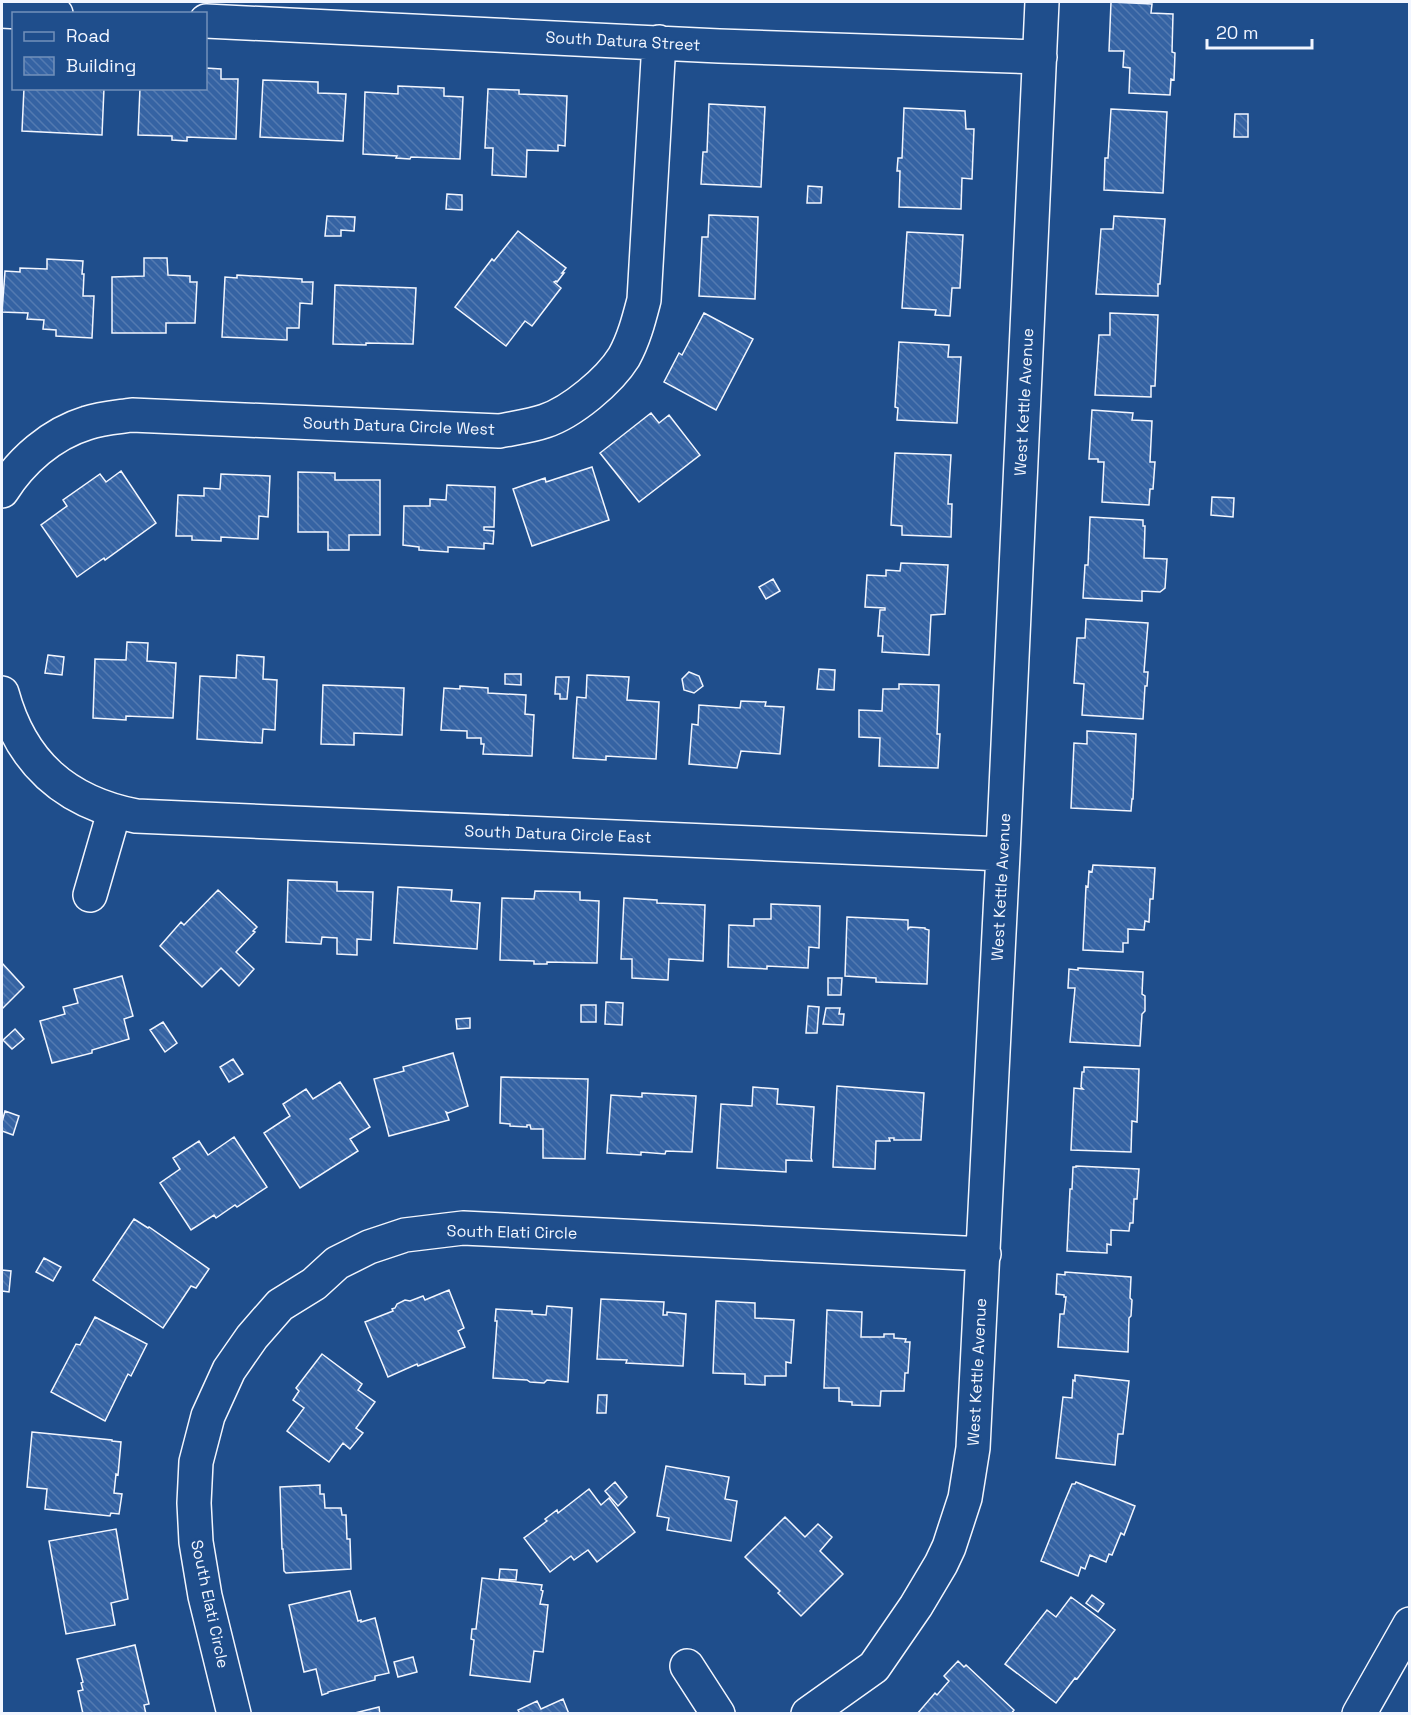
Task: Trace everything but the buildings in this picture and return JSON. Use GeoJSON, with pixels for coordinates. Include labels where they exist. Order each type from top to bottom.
{"type":"FeatureCollection","features":[{"type":"Feature","properties":{"kind":"street","name":"West Kettle Avenue"},"geometry":{"type":"LineString","coordinates":[[808,1713],[874,1667],[921,1599],[949,1546],[965,1498],[973,1448],[1042,2]]}},
{"type":"Feature","properties":{"kind":"street"},"geometry":{"type":"LineString","coordinates":[[2,11],[20,12]]}},
{"type":"Feature","properties":{"kind":"street","name":"South Datura Street"},"geometry":{"type":"LineString","coordinates":[[207,21],[719,46],[1040,57]]}},
{"type":"Feature","properties":{"kind":"street","name":"South Datura Circle West"},"geometry":{"type":"LineString","coordinates":[[2,491],[13,473],[46,444],[67,430],[88,422],[132,414],[499,431],[545,421],[571,408],[597,389],[624,357],[638,326],[644,300],[659,42]]}},
{"type":"Feature","properties":{"kind":"street","name":"South Datura Circle East"},"geometry":{"type":"LineString","coordinates":[[2,693],[16,733],[35,761],[56,782],[94,805],[136,816],[1003,854]]}},
{"type":"Feature","properties":{"kind":"street"},"geometry":{"type":"LineString","coordinates":[[90,895],[114,812]]}},
{"type":"Feature","properties":{"kind":"street","name":"South Elati Circle"},"geometry":{"type":"LineString","coordinates":[[234,1713],[205,1596],[196,1542],[194,1503],[196,1462],[208,1416],[229,1370],[252,1336],[280,1305],[314,1284],[337,1263],[369,1247],[405,1234],[463,1228],[984,1254]]}},
{"type":"Feature","properties":{"kind":"street"},"geometry":{"type":"LineString","coordinates":[[1359,1713],[1410,1624]]}},
{"type":"Feature","properties":{"kind":"street"},"geometry":{"type":"LineString","coordinates":[[687,1666],[718,1713]]}}]}
